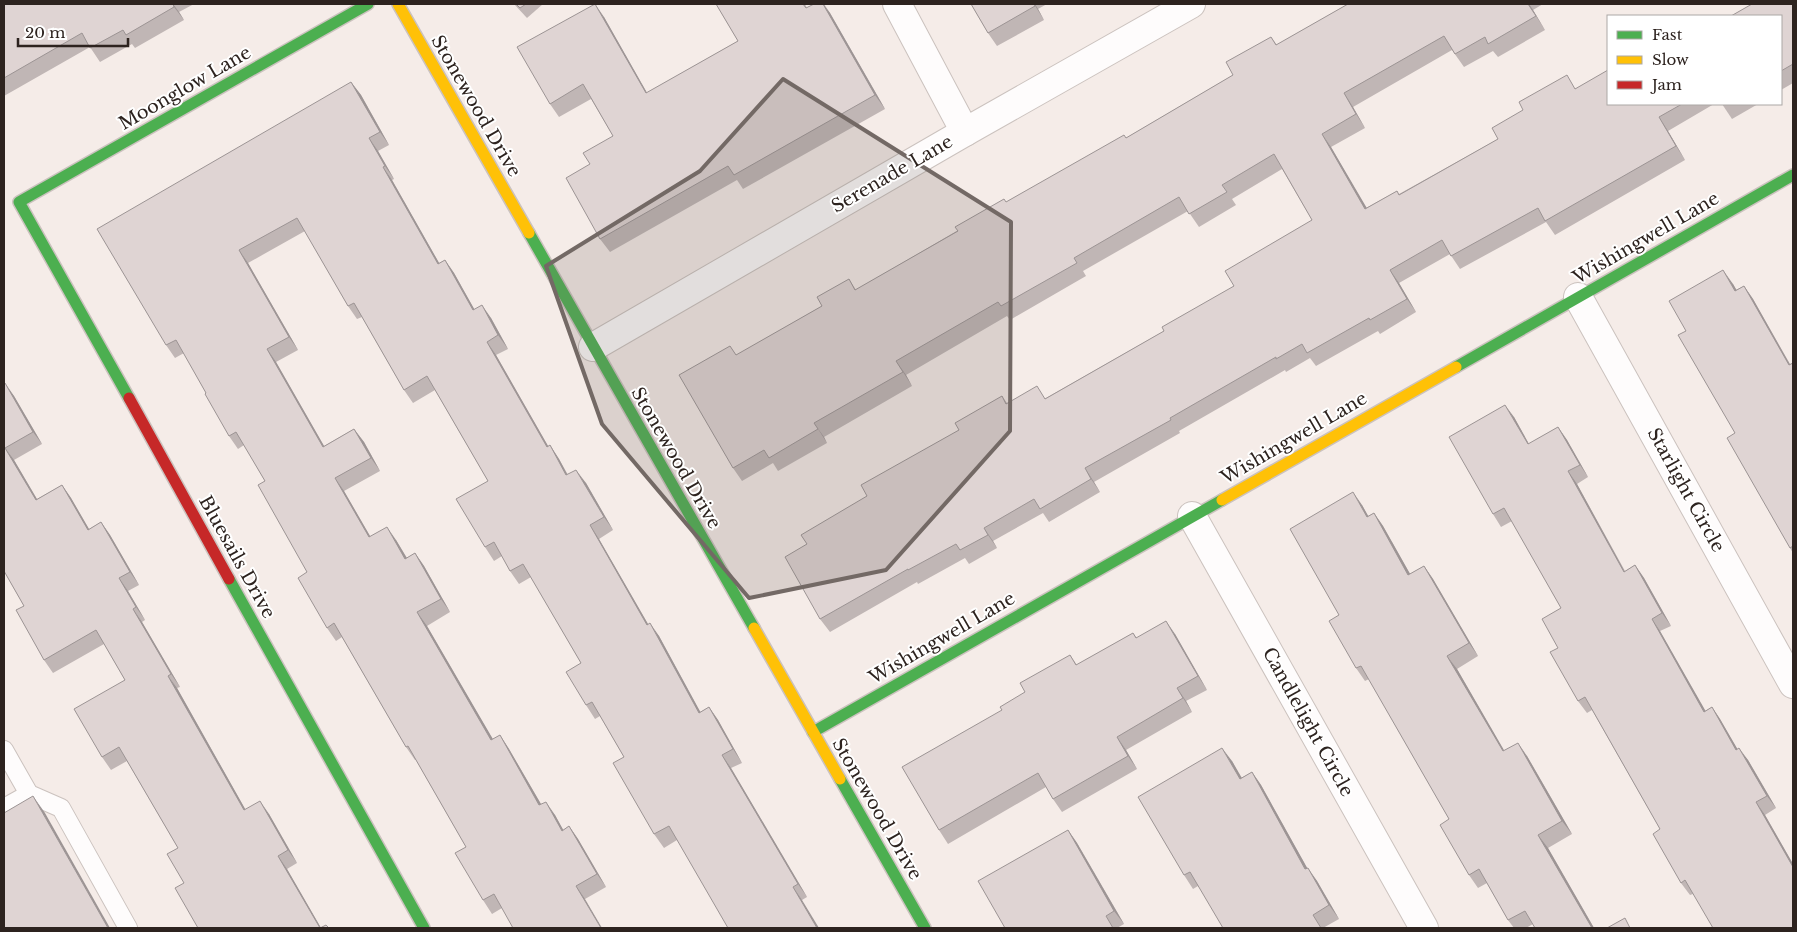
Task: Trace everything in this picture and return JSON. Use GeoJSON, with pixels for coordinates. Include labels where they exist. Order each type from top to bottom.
{"type":"FeatureCollection","features":[{"type":"Feature","properties":{"kind":"street","name":"Moonglow Lane"},"geometry":{"type":"LineString","coordinates":[[19,202],[368,4]]}},
{"type":"Feature","properties":{"kind":"street","name":"Stonewood Drive"},"geometry":{"type":"LineString","coordinates":[[398,4],[925,928]]}},
{"type":"Feature","properties":{"kind":"street"},"geometry":{"type":"LineString","coordinates":[[897,4],[965,132]]}},
{"type":"Feature","properties":{"kind":"street","name":"Serenade Lane"},"geometry":{"type":"LineString","coordinates":[[593,347],[1191,4]]}},
{"type":"Feature","properties":{"kind":"street","name":"Wishingwell Lane"},"geometry":{"type":"LineString","coordinates":[[813,732],[1793,174]]}},
{"type":"Feature","properties":{"kind":"street","name":"Bluesails Drive"},"geometry":{"type":"LineString","coordinates":[[19,202],[424,928]]}},
{"type":"Feature","properties":{"kind":"street","name":"Starlight Circle"},"geometry":{"type":"LineString","coordinates":[[1578,297],[1793,684]]}},
{"type":"Feature","properties":{"kind":"street","name":"Candlelight Circle"},"geometry":{"type":"LineString","coordinates":[[1192,516],[1424,928]]}},
{"type":"Feature","properties":{"kind":"lane"},"geometry":{"type":"LineString","coordinates":[[4,750],[29,794],[61,808],[128,928]]}},
{"type":"Feature","properties":{"kind":"lane"},"geometry":{"type":"LineString","coordinates":[[4,808],[29,794]]}},
{"type":"Feature","properties":{"kind":"highlighted area"},"geometry":{"type":"Polygon","coordinates":[[[783,79],[1011,222],[1010,431],[886,570],[749,598],[602,424],[546,266],[700,171],[783,79]]]}},
{"type":"Feature","properties":{"kind":"building"},"geometry":{"type":"Polygon","coordinates":[[[4,4],[173,4],[174,7],[126,35],[123,30],[90,48],[82,33],[4,78],[4,4]]]}},
{"type":"Feature","properties":{"kind":"building"},"geometry":{"type":"Polygon","coordinates":[[[516,4],[526,4],[520,8],[516,4]]]}},
{"type":"Feature","properties":{"kind":"building"},"geometry":{"type":"Polygon","coordinates":[[[595,4],[646,93],[738,41],[716,4],[803,4],[806,8],[814,4],[823,4],[875,95],[734,175],[728,166],[600,239],[566,178],[590,164],[583,153],[613,136],[583,84],[550,104],[517,47],[595,4]]]}},
{"type":"Feature","properties":{"kind":"building"},"geometry":{"type":"Polygon","coordinates":[[[971,4],[1034,4],[1035,6],[988,33],[971,4]]]}},
{"type":"Feature","properties":{"kind":"building"},"geometry":{"type":"Polygon","coordinates":[[[1348,4],[1528,4],[1536,16],[1488,44],[1485,37],[1455,54],[1444,36],[1344,93],[1356,114],[1322,134],[1365,209],[1397,191],[1399,195],[1498,139],[1492,128],[1523,110],[1519,102],[1567,75],[1575,89],[1607,71],[1607,105],[1680,105],[1659,117],[1676,146],[1545,221],[1538,208],[1451,256],[1442,240],[1390,270],[1407,299],[1307,353],[1302,344],[1276,359],[1276,357],[1170,418],[1171,420],[1085,468],[1091,479],[1040,509],[1034,499],[984,528],[988,535],[960,550],[956,544],[820,619],[785,557],[807,544],[801,535],[867,496],[861,485],[959,430],[955,423],[1002,396],[1006,404],[1037,386],[1045,399],[1164,331],[1162,327],[1234,286],[1225,271],[1312,220],[1274,154],[1222,185],[1227,192],[1189,214],[1179,197],[1074,258],[1077,263],[1001,306],[998,302],[896,361],[903,372],[814,423],[818,429],[769,458],[764,450],[733,468],[679,375],[730,346],[736,355],[822,306],[817,297],[849,279],[855,290],[958,231],[955,227],[1004,199],[1006,202],[1124,135],[1126,138],[1233,75],[1226,62],[1271,37],[1276,45],[1348,4]]]}},
{"type":"Feature","properties":{"kind":"building"},"geometry":{"type":"Polygon","coordinates":[[[1752,4],[1793,4],[1793,64],[1782,70],[1782,15],[1733,15],[1752,4]]]}},
{"type":"Feature","properties":{"kind":"building"},"geometry":{"type":"Polygon","coordinates":[[[351,82],[380,132],[369,138],[385,166],[383,167],[438,264],[445,260],[473,310],[482,305],[498,335],[487,342],[547,447],[550,445],[566,475],[576,470],[604,517],[590,525],[647,625],[650,623],[699,713],[709,707],[733,749],[722,755],[798,884],[793,887],[817,928],[728,928],[669,826],[654,834],[613,763],[624,757],[592,702],[586,705],[566,672],[581,663],[523,564],[510,571],[494,542],[485,547],[456,499],[488,481],[427,376],[404,390],[354,303],[348,306],[297,218],[239,250],[289,337],[267,349],[323,447],[354,429],[371,458],[335,478],[369,537],[387,527],[405,559],[415,553],[441,599],[417,612],[491,740],[500,735],[539,805],[546,802],[562,831],[569,826],[597,874],[576,886],[601,928],[513,928],[494,894],[483,900],[455,853],[466,847],[408,746],[406,747],[334,623],[327,628],[298,578],[307,572],[258,485],[265,481],[236,432],[229,436],[176,340],[166,345],[97,229],[351,82]]]}},
{"type":"Feature","properties":{"kind":"building"},"geometry":{"type":"Polygon","coordinates":[[[1723,270],[1735,291],[1744,286],[1789,365],[1793,363],[1793,546],[1790,548],[1727,438],[1735,433],[1678,335],[1686,331],[1669,301],[1723,270]]]}},
{"type":"Feature","properties":{"kind":"building"},"geometry":{"type":"Polygon","coordinates":[[[5,383],[33,432],[5,448],[36,500],[62,485],[88,530],[101,522],[130,572],[119,578],[136,607],[133,609],[171,674],[168,676],[244,810],[260,801],[288,850],[278,856],[320,928],[198,928],[175,888],[184,883],[167,854],[178,848],[119,747],[102,757],[74,709],[125,680],[96,630],[44,660],[16,610],[24,606],[4,571],[5,383]]]}},
{"type":"Feature","properties":{"kind":"building"},"geometry":{"type":"Polygon","coordinates":[[[1505,405],[1528,444],[1558,427],[1580,465],[1568,471],[1624,572],[1635,565],[1662,613],[1652,619],[1704,712],[1712,707],[1736,750],[1739,748],[1767,796],[1756,802],[1793,867],[1793,928],[1713,928],[1685,880],[1681,883],[1653,834],[1660,829],[1585,697],[1578,701],[1550,652],[1558,648],[1542,619],[1561,608],[1504,508],[1493,514],[1449,437],[1505,405]]]}},
{"type":"Feature","properties":{"kind":"building"},"geometry":{"type":"Polygon","coordinates":[[[1353,492],[1367,517],[1374,513],[1408,575],[1424,566],[1469,643],[1447,656],[1503,751],[1518,743],[1562,821],[1538,835],[1592,928],[1535,928],[1525,911],[1508,920],[1479,869],[1469,875],[1440,825],[1449,819],[1361,666],[1356,668],[1329,621],[1339,615],[1290,529],[1353,492]]]}},
{"type":"Feature","properties":{"kind":"building"},"geometry":{"type":"Polygon","coordinates":[[[1166,621],[1198,676],[1177,688],[1183,698],[1117,737],[1128,756],[1053,799],[1038,773],[939,830],[902,767],[1002,710],[1000,707],[1025,692],[1020,683],[1070,655],[1076,665],[1133,633],[1136,638],[1166,621]]]}},
{"type":"Feature","properties":{"kind":"building"},"geometry":{"type":"Polygon","coordinates":[[[1222,748],[1240,779],[1252,772],[1305,869],[1308,868],[1329,905],[1313,915],[1321,928],[1223,928],[1190,872],[1184,875],[1138,797],[1222,748]]]}},
{"type":"Feature","properties":{"kind":"building"},"geometry":{"type":"Polygon","coordinates":[[[33,796],[108,928],[4,928],[4,813],[33,796]]]}},
{"type":"Feature","properties":{"kind":"building"},"geometry":{"type":"Polygon","coordinates":[[[1068,830],[1114,911],[1106,916],[1113,928],[1005,928],[978,881],[1068,830]]]}},
{"type":"Feature","properties":{"kind":"building"},"geometry":{"type":"Polygon","coordinates":[[[1625,918],[1630,928],[1607,928],[1625,918]]]}},
{"type":"Feature","properties":{"kind":"traffic: fast"},"geometry":{"type":"LineString","coordinates":[[129,398],[19,202],[368,4]]}},
{"type":"Feature","properties":{"kind":"traffic: fast"},"geometry":{"type":"LineString","coordinates":[[1456,367],[1793,175]]}},
{"type":"Feature","properties":{"kind":"traffic: fast"},"geometry":{"type":"LineString","coordinates":[[529,233],[754,628]]}},
{"type":"Feature","properties":{"kind":"traffic: fast"},"geometry":{"type":"LineString","coordinates":[[813,732],[1222,500]]}},
{"type":"Feature","properties":{"kind":"traffic: fast"},"geometry":{"type":"LineString","coordinates":[[229,579],[424,928]]}},
{"type":"Feature","properties":{"kind":"traffic: fast"},"geometry":{"type":"LineString","coordinates":[[840,779],[925,928]]}},
{"type":"Feature","properties":{"kind":"traffic: slow"},"geometry":{"type":"LineString","coordinates":[[398,4],[529,233]]}},
{"type":"Feature","properties":{"kind":"traffic: slow"},"geometry":{"type":"LineString","coordinates":[[1222,500],[1456,367]]}},
{"type":"Feature","properties":{"kind":"traffic: slow"},"geometry":{"type":"LineString","coordinates":[[754,628],[840,779]]}},
{"type":"Feature","properties":{"kind":"traffic: jam"},"geometry":{"type":"LineString","coordinates":[[129,398],[229,579]]}}]}
